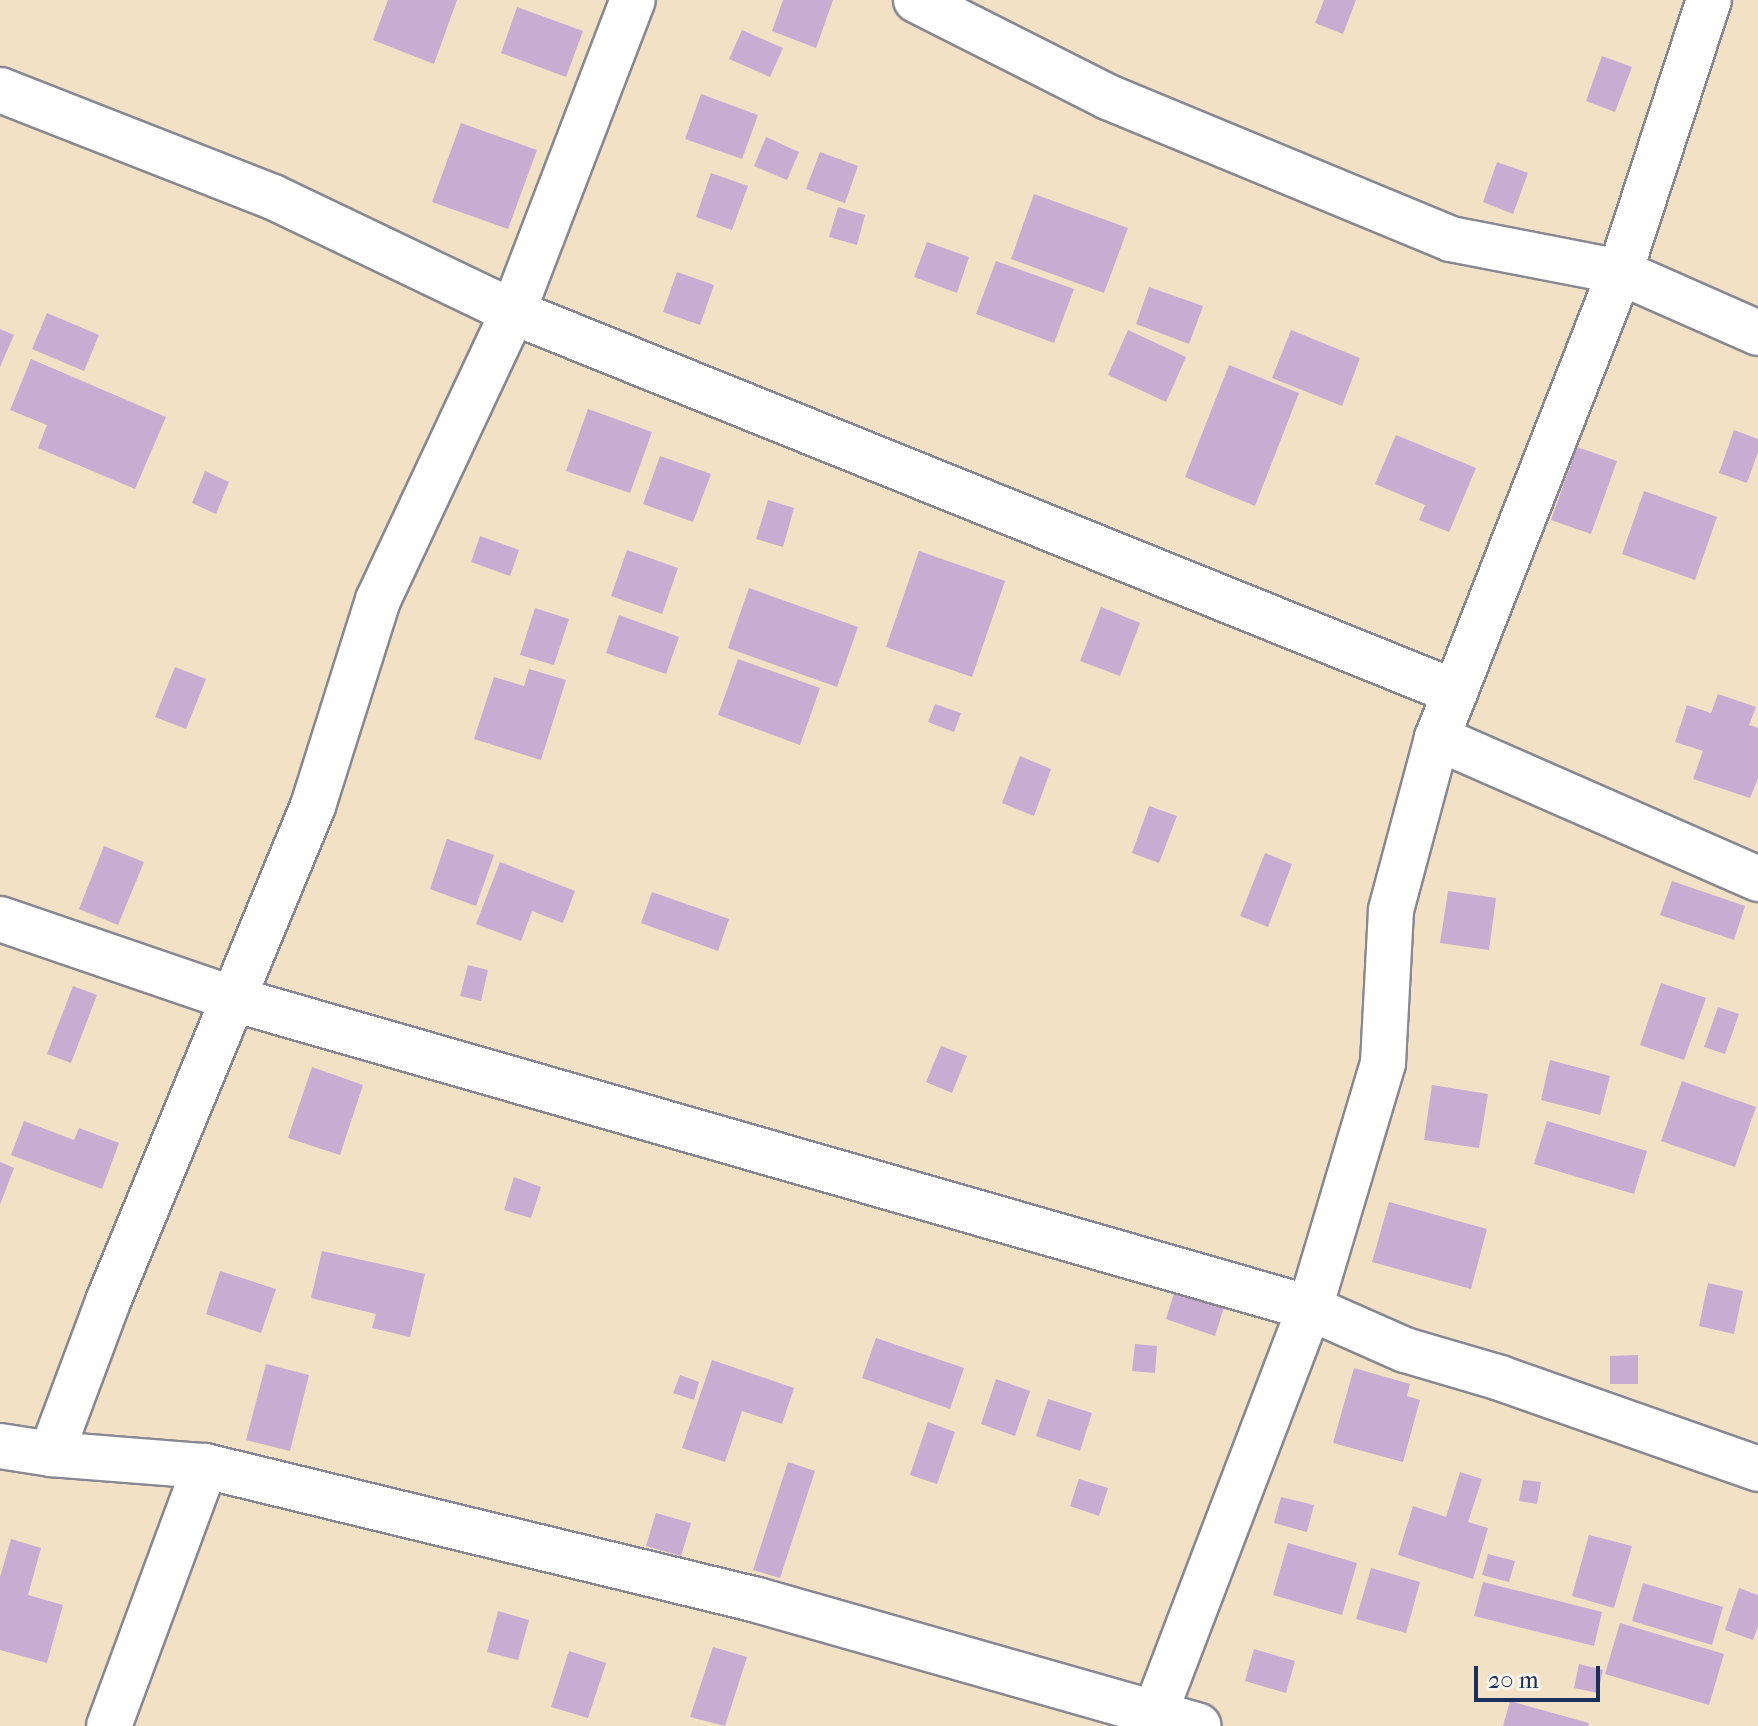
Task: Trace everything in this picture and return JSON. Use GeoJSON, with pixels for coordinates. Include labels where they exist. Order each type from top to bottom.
{"type":"FeatureCollection","features":[{"type":"Feature","properties":{"kind":"street"},"geometry":{"type":"LineString","coordinates":[[51,1454],[109,1299],[313,806],[378,600],[513,312],[633,0]]}},
{"type":"Feature","properties":{"kind":"street"},"geometry":{"type":"LineString","coordinates":[[916,0],[1108,97],[1451,239],[1620,272],[1758,333]]}},
{"type":"Feature","properties":{"kind":"street"},"geometry":{"type":"LineString","coordinates":[[1153,1719],[1310,1308],[1383,1063],[1391,910],[1437,738],[1620,272],[1709,0]]}},
{"type":"Feature","properties":{"kind":"street"},"geometry":{"type":"LineString","coordinates":[[0,90],[142,142],[273,197],[513,312],[1455,692]]}},
{"type":"Feature","properties":{"kind":"street"},"geometry":{"type":"LineString","coordinates":[[1437,738],[1758,879]]}},
{"type":"Feature","properties":{"kind":"street"},"geometry":{"type":"LineString","coordinates":[[0,919],[233,999],[1310,1308],[1405,1350],[1500,1378],[1758,1469]]}},
{"type":"Feature","properties":{"kind":"street"},"geometry":{"type":"LineString","coordinates":[[0,1446],[51,1454],[205,1466],[757,1600],[1153,1719],[1198,1726]]}},
{"type":"Feature","properties":{"kind":"street"},"geometry":{"type":"LineString","coordinates":[[109,1726],[205,1466]]}},
{"type":"Feature","properties":{"kind":"building"},"geometry":{"type":"Polygon","coordinates":[[[388,0],[457,0],[434,64],[373,40],[388,0]]]}},
{"type":"Feature","properties":{"kind":"building"},"geometry":{"type":"Polygon","coordinates":[[[783,0],[833,0],[816,48],[772,31],[783,0]]]}},
{"type":"Feature","properties":{"kind":"building"},"geometry":{"type":"Polygon","coordinates":[[[1324,0],[1356,0],[1343,34],[1315,23],[1324,0]]]}},
{"type":"Feature","properties":{"kind":"building"},"geometry":{"type":"Polygon","coordinates":[[[517,7],[583,31],[566,77],[501,53],[517,7]]]}},
{"type":"Feature","properties":{"kind":"building"},"geometry":{"type":"Polygon","coordinates":[[[742,30],[783,48],[770,77],[729,59],[742,30]]]}},
{"type":"Feature","properties":{"kind":"building"},"geometry":{"type":"Polygon","coordinates":[[[1602,56],[1632,67],[1615,112],[1586,101],[1602,56]]]}},
{"type":"Feature","properties":{"kind":"building"},"geometry":{"type":"Polygon","coordinates":[[[701,94],[758,115],[742,159],[685,139],[701,94]]]}},
{"type":"Feature","properties":{"kind":"building"},"geometry":{"type":"Polygon","coordinates":[[[461,123],[537,150],[508,229],[432,202],[461,123]]]}},
{"type":"Feature","properties":{"kind":"building"},"geometry":{"type":"Polygon","coordinates":[[[766,137],[799,152],[787,180],[754,166],[766,137]]]}},
{"type":"Feature","properties":{"kind":"building"},"geometry":{"type":"Polygon","coordinates":[[[820,152],[858,166],[845,203],[806,189],[820,152]]]}},
{"type":"Feature","properties":{"kind":"building"},"geometry":{"type":"Polygon","coordinates":[[[1497,162],[1528,173],[1513,214],[1483,202],[1497,162]]]}},
{"type":"Feature","properties":{"kind":"building"},"geometry":{"type":"Polygon","coordinates":[[[711,173],[748,186],[732,230],[696,217],[711,173]]]}},
{"type":"Feature","properties":{"kind":"building"},"geometry":{"type":"Polygon","coordinates":[[[1034,194],[1128,228],[1104,293],[1011,259],[1034,194]]]}},
{"type":"Feature","properties":{"kind":"building"},"geometry":{"type":"Polygon","coordinates":[[[838,207],[865,215],[857,245],[829,237],[838,207]]]}},
{"type":"Feature","properties":{"kind":"building"},"geometry":{"type":"Polygon","coordinates":[[[927,242],[969,257],[957,293],[914,277],[927,242]]]}},
{"type":"Feature","properties":{"kind":"building"},"geometry":{"type":"Polygon","coordinates":[[[996,261],[1074,289],[1054,343],[976,314],[996,261]]]}},
{"type":"Feature","properties":{"kind":"building"},"geometry":{"type":"Polygon","coordinates":[[[677,272],[714,285],[700,325],[663,312],[677,272]]]}},
{"type":"Feature","properties":{"kind":"building"},"geometry":{"type":"Polygon","coordinates":[[[1149,287],[1203,306],[1189,344],[1136,324],[1149,287]]]}},
{"type":"Feature","properties":{"kind":"building"},"geometry":{"type":"Polygon","coordinates":[[[47,313],[99,335],[84,371],[32,349],[47,313]]]}},
{"type":"Feature","properties":{"kind":"building"},"geometry":{"type":"Polygon","coordinates":[[[0,329],[14,335],[0,367],[0,329]]]}},
{"type":"Feature","properties":{"kind":"building"},"geometry":{"type":"Polygon","coordinates":[[[1128,330],[1186,357],[1166,402],[1108,375],[1128,330]]]}},
{"type":"Feature","properties":{"kind":"building"},"geometry":{"type":"Polygon","coordinates":[[[1291,330],[1360,358],[1342,406],[1272,378],[1291,330]]]}},
{"type":"Feature","properties":{"kind":"building"},"geometry":{"type":"Polygon","coordinates":[[[31,359],[166,417],[135,489],[38,448],[47,425],[10,410],[31,359]]]}},
{"type":"Feature","properties":{"kind":"building"},"geometry":{"type":"Polygon","coordinates":[[[1229,365],[1299,393],[1255,506],[1185,477],[1229,365]]]}},
{"type":"Feature","properties":{"kind":"building"},"geometry":{"type":"Polygon","coordinates":[[[588,409],[652,432],[630,493],[566,471],[588,409]]]}},
{"type":"Feature","properties":{"kind":"building"},"geometry":{"type":"Polygon","coordinates":[[[1734,430],[1758,439],[1758,452],[1747,483],[1719,473],[1734,430]]]}},
{"type":"Feature","properties":{"kind":"building"},"geometry":{"type":"Polygon","coordinates":[[[1396,435],[1476,468],[1449,532],[1419,520],[1425,505],[1375,484],[1396,435]]]}},
{"type":"Feature","properties":{"kind":"building"},"geometry":{"type":"Polygon","coordinates":[[[1577,447],[1617,461],[1591,534],[1551,520],[1577,447]]]}},
{"type":"Feature","properties":{"kind":"building"},"geometry":{"type":"Polygon","coordinates":[[[660,456],[711,474],[693,522],[643,504],[660,456]]]}},
{"type":"Feature","properties":{"kind":"building"},"geometry":{"type":"Polygon","coordinates":[[[205,471],[229,482],[216,514],[192,503],[205,471]]]}},
{"type":"Feature","properties":{"kind":"building"},"geometry":{"type":"Polygon","coordinates":[[[1644,491],[1717,517],[1695,580],[1622,554],[1644,491]]]}},
{"type":"Feature","properties":{"kind":"building"},"geometry":{"type":"Polygon","coordinates":[[[768,500],[794,508],[783,547],[756,539],[768,500]]]}},
{"type":"Feature","properties":{"kind":"building"},"geometry":{"type":"Polygon","coordinates":[[[480,536],[519,550],[510,576],[471,562],[480,536]]]}},
{"type":"Feature","properties":{"kind":"building"},"geometry":{"type":"Polygon","coordinates":[[[627,550],[678,568],[662,614],[611,596],[627,550]]]}},
{"type":"Feature","properties":{"kind":"building"},"geometry":{"type":"Polygon","coordinates":[[[919,551],[1005,581],[972,677],[886,647],[919,551]]]}},
{"type":"Feature","properties":{"kind":"building"},"geometry":{"type":"Polygon","coordinates":[[[749,588],[858,627],[837,687],[728,648],[749,588]]]}},
{"type":"Feature","properties":{"kind":"building"},"geometry":{"type":"Polygon","coordinates":[[[1101,607],[1140,623],[1120,676],[1080,661],[1101,607]]]}},
{"type":"Feature","properties":{"kind":"building"},"geometry":{"type":"Polygon","coordinates":[[[535,608],[569,619],[554,665],[520,655],[535,608]]]}},
{"type":"Feature","properties":{"kind":"building"},"geometry":{"type":"Polygon","coordinates":[[[619,615],[679,637],[666,674],[606,653],[619,615]]]}},
{"type":"Feature","properties":{"kind":"building"},"geometry":{"type":"Polygon","coordinates":[[[738,659],[820,688],[800,745],[718,715],[738,659]]]}},
{"type":"Feature","properties":{"kind":"building"},"geometry":{"type":"Polygon","coordinates":[[[175,667],[206,679],[186,729],[155,717],[175,667]]]}},
{"type":"Feature","properties":{"kind":"building"},"geometry":{"type":"Polygon","coordinates":[[[529,669],[566,680],[541,760],[474,739],[494,677],[524,686],[529,669]]]}},
{"type":"Feature","properties":{"kind":"building"},"geometry":{"type":"Polygon","coordinates":[[[1718,694],[1756,707],[1749,725],[1758,728],[1758,778],[1750,798],[1693,779],[1703,751],[1675,742],[1687,705],[1711,713],[1718,694]]]}},
{"type":"Feature","properties":{"kind":"building"},"geometry":{"type":"Polygon","coordinates":[[[935,704],[961,713],[954,732],[928,722],[935,704]]]}},
{"type":"Feature","properties":{"kind":"building"},"geometry":{"type":"Polygon","coordinates":[[[1020,756],[1051,769],[1034,816],[1002,803],[1020,756]]]}},
{"type":"Feature","properties":{"kind":"building"},"geometry":{"type":"Polygon","coordinates":[[[1149,806],[1177,816],[1159,863],[1132,853],[1149,806]]]}},
{"type":"Feature","properties":{"kind":"building"},"geometry":{"type":"Polygon","coordinates":[[[447,839],[494,855],[476,906],[430,889],[447,839]]]}},
{"type":"Feature","properties":{"kind":"building"},"geometry":{"type":"Polygon","coordinates":[[[104,846],[144,862],[118,925],[79,909],[104,846]]]}},
{"type":"Feature","properties":{"kind":"building"},"geometry":{"type":"Polygon","coordinates":[[[1265,853],[1292,864],[1268,927],[1240,916],[1265,853]]]}},
{"type":"Feature","properties":{"kind":"building"},"geometry":{"type":"Polygon","coordinates":[[[500,862],[575,891],[563,923],[532,911],[521,941],[476,924],[500,862]]]}},
{"type":"Feature","properties":{"kind":"building"},"geometry":{"type":"Polygon","coordinates":[[[1672,881],[1745,906],[1734,940],[1660,915],[1672,881]]]}},
{"type":"Feature","properties":{"kind":"building"},"geometry":{"type":"Polygon","coordinates":[[[1448,891],[1496,898],[1489,950],[1440,943],[1448,891]]]}},
{"type":"Feature","properties":{"kind":"building"},"geometry":{"type":"Polygon","coordinates":[[[652,892],[729,919],[718,951],[641,923],[652,892]]]}},
{"type":"Feature","properties":{"kind":"building"},"geometry":{"type":"Polygon","coordinates":[[[468,965],[488,970],[481,1001],[460,996],[468,965]]]}},
{"type":"Feature","properties":{"kind":"building"},"geometry":{"type":"Polygon","coordinates":[[[1661,983],[1706,998],[1684,1060],[1640,1045],[1661,983]]]}},
{"type":"Feature","properties":{"kind":"building"},"geometry":{"type":"Polygon","coordinates":[[[73,986],[97,995],[71,1063],[47,1054],[73,986]]]}},
{"type":"Feature","properties":{"kind":"building"},"geometry":{"type":"Polygon","coordinates":[[[1718,1007],[1739,1014],[1725,1054],[1704,1047],[1718,1007]]]}},
{"type":"Feature","properties":{"kind":"building"},"geometry":{"type":"Polygon","coordinates":[[[941,1046],[967,1056],[952,1093],[926,1082],[941,1046]]]}},
{"type":"Feature","properties":{"kind":"building"},"geometry":{"type":"Polygon","coordinates":[[[1550,1060],[1610,1076],[1600,1115],[1541,1100],[1550,1060]]]}},
{"type":"Feature","properties":{"kind":"building"},"geometry":{"type":"Polygon","coordinates":[[[312,1067],[363,1085],[340,1155],[288,1138],[312,1067]]]}},
{"type":"Feature","properties":{"kind":"building"},"geometry":{"type":"Polygon","coordinates":[[[1682,1081],[1756,1107],[1735,1167],[1661,1141],[1682,1081]]]}},
{"type":"Feature","properties":{"kind":"building"},"geometry":{"type":"Polygon","coordinates":[[[1432,1085],[1488,1094],[1479,1148],[1424,1140],[1432,1085]]]}},
{"type":"Feature","properties":{"kind":"building"},"geometry":{"type":"Polygon","coordinates":[[[24,1121],[74,1140],[79,1128],[119,1143],[102,1189],[11,1155],[24,1121]]]}},
{"type":"Feature","properties":{"kind":"building"},"geometry":{"type":"Polygon","coordinates":[[[1547,1121],[1647,1151],[1634,1194],[1534,1164],[1547,1121]]]}},
{"type":"Feature","properties":{"kind":"building"},"geometry":{"type":"Polygon","coordinates":[[[0,1162],[14,1168],[0,1205],[0,1162]]]}},
{"type":"Feature","properties":{"kind":"building"},"geometry":{"type":"Polygon","coordinates":[[[514,1177],[541,1187],[531,1218],[504,1210],[514,1177]]]}},
{"type":"Feature","properties":{"kind":"building"},"geometry":{"type":"Polygon","coordinates":[[[1389,1202],[1487,1229],[1471,1289],[1372,1262],[1389,1202]]]}},
{"type":"Feature","properties":{"kind":"building"},"geometry":{"type":"Polygon","coordinates":[[[322,1251],[425,1274],[410,1337],[372,1328],[376,1314],[311,1298],[322,1251]]]}},
{"type":"Feature","properties":{"kind":"building"},"geometry":{"type":"Polygon","coordinates":[[[220,1271],[276,1289],[261,1333],[206,1314],[220,1271]]]}},
{"type":"Feature","properties":{"kind":"building"},"geometry":{"type":"Polygon","coordinates":[[[1708,1283],[1743,1291],[1734,1334],[1699,1326],[1708,1283]]]}},
{"type":"Feature","properties":{"kind":"building"},"geometry":{"type":"Polygon","coordinates":[[[1175,1290],[1224,1307],[1215,1336],[1166,1319],[1175,1290]]]}},
{"type":"Feature","properties":{"kind":"building"},"geometry":{"type":"Polygon","coordinates":[[[876,1338],[964,1368],[950,1409],[862,1378],[876,1338]]]}},
{"type":"Feature","properties":{"kind":"building"},"geometry":{"type":"Polygon","coordinates":[[[1135,1344],[1157,1346],[1155,1373],[1132,1371],[1135,1344]]]}},
{"type":"Feature","properties":{"kind":"building"},"geometry":{"type":"Polygon","coordinates":[[[1638,1355],[1638,1384],[1610,1384],[1610,1356],[1638,1355]]]}},
{"type":"Feature","properties":{"kind":"building"},"geometry":{"type":"Polygon","coordinates":[[[712,1360],[794,1388],[782,1424],[742,1411],[725,1462],[682,1448],[712,1360]]]}},
{"type":"Feature","properties":{"kind":"building"},"geometry":{"type":"Polygon","coordinates":[[[266,1364],[309,1375],[290,1451],[246,1440],[266,1364]]]}},
{"type":"Feature","properties":{"kind":"building"},"geometry":{"type":"Polygon","coordinates":[[[1354,1368],[1410,1384],[1407,1396],[1420,1400],[1403,1462],[1333,1443],[1354,1368]]]}},
{"type":"Feature","properties":{"kind":"building"},"geometry":{"type":"Polygon","coordinates":[[[680,1375],[699,1382],[694,1400],[673,1393],[680,1375]]]}},
{"type":"Feature","properties":{"kind":"building"},"geometry":{"type":"Polygon","coordinates":[[[996,1379],[1030,1391],[1015,1436],[981,1424],[996,1379]]]}},
{"type":"Feature","properties":{"kind":"building"},"geometry":{"type":"Polygon","coordinates":[[[1048,1399],[1092,1413],[1080,1451],[1036,1436],[1048,1399]]]}},
{"type":"Feature","properties":{"kind":"building"},"geometry":{"type":"Polygon","coordinates":[[[928,1422],[955,1432],[937,1484],[910,1475],[928,1422]]]}},
{"type":"Feature","properties":{"kind":"building"},"geometry":{"type":"Polygon","coordinates":[[[788,1462],[815,1471],[780,1578],[753,1570],[788,1462]]]}},
{"type":"Feature","properties":{"kind":"building"},"geometry":{"type":"Polygon","coordinates":[[[1460,1472],[1482,1479],[1468,1522],[1488,1528],[1473,1579],[1398,1555],[1413,1506],[1446,1517],[1460,1472]]]}},
{"type":"Feature","properties":{"kind":"building"},"geometry":{"type":"Polygon","coordinates":[[[1079,1479],[1108,1488],[1099,1516],[1070,1506],[1079,1479]]]}},
{"type":"Feature","properties":{"kind":"building"},"geometry":{"type":"Polygon","coordinates":[[[1523,1480],[1541,1482],[1537,1504],[1519,1501],[1523,1480]]]}},
{"type":"Feature","properties":{"kind":"building"},"geometry":{"type":"Polygon","coordinates":[[[1281,1497],[1314,1505],[1307,1532],[1274,1523],[1281,1497]]]}},
{"type":"Feature","properties":{"kind":"building"},"geometry":{"type":"Polygon","coordinates":[[[656,1513],[691,1523],[681,1556],[646,1546],[656,1513]]]}},
{"type":"Feature","properties":{"kind":"building"},"geometry":{"type":"Polygon","coordinates":[[[1589,1535],[1632,1546],[1614,1608],[1572,1596],[1589,1535]]]}},
{"type":"Feature","properties":{"kind":"building"},"geometry":{"type":"Polygon","coordinates":[[[11,1539],[41,1548],[28,1595],[63,1605],[47,1663],[0,1650],[0,1577],[11,1539]]]}},
{"type":"Feature","properties":{"kind":"building"},"geometry":{"type":"Polygon","coordinates":[[[1288,1543],[1357,1563],[1342,1615],[1273,1595],[1288,1543]]]}},
{"type":"Feature","properties":{"kind":"building"},"geometry":{"type":"Polygon","coordinates":[[[1488,1554],[1515,1561],[1509,1582],[1482,1575],[1488,1554]]]}},
{"type":"Feature","properties":{"kind":"building"},"geometry":{"type":"Polygon","coordinates":[[[1371,1568],[1420,1582],[1406,1633],[1356,1619],[1371,1568]]]}},
{"type":"Feature","properties":{"kind":"building"},"geometry":{"type":"Polygon","coordinates":[[[1483,1582],[1602,1612],[1594,1646],[1474,1616],[1483,1582]]]}},
{"type":"Feature","properties":{"kind":"building"},"geometry":{"type":"Polygon","coordinates":[[[1643,1583],[1723,1607],[1712,1645],[1632,1621],[1643,1583]]]}},
{"type":"Feature","properties":{"kind":"building"},"geometry":{"type":"Polygon","coordinates":[[[1739,1588],[1758,1595],[1758,1626],[1753,1640],[1725,1630],[1739,1588]]]}},
{"type":"Feature","properties":{"kind":"building"},"geometry":{"type":"Polygon","coordinates":[[[498,1611],[529,1620],[518,1660],[487,1652],[498,1611]]]}},
{"type":"Feature","properties":{"kind":"building"},"geometry":{"type":"Polygon","coordinates":[[[1620,1623],[1724,1654],[1709,1705],[1605,1674],[1620,1623]]]}},
{"type":"Feature","properties":{"kind":"building"},"geometry":{"type":"Polygon","coordinates":[[[713,1647],[747,1657],[725,1726],[690,1717],[713,1647]]]}},
{"type":"Feature","properties":{"kind":"building"},"geometry":{"type":"Polygon","coordinates":[[[1254,1649],[1295,1661],[1286,1693],[1245,1681],[1254,1649]]]}},
{"type":"Feature","properties":{"kind":"building"},"geometry":{"type":"Polygon","coordinates":[[[569,1651],[606,1663],[588,1718],[551,1707],[569,1651]]]}},
{"type":"Feature","properties":{"kind":"building"},"geometry":{"type":"Polygon","coordinates":[[[1579,1664],[1603,1670],[1598,1693],[1574,1688],[1579,1664]]]}},
{"type":"Feature","properties":{"kind":"building"},"geometry":{"type":"Polygon","coordinates":[[[1510,1701],[1589,1723],[1588,1726],[1503,1726],[1510,1701]]]}}]}
